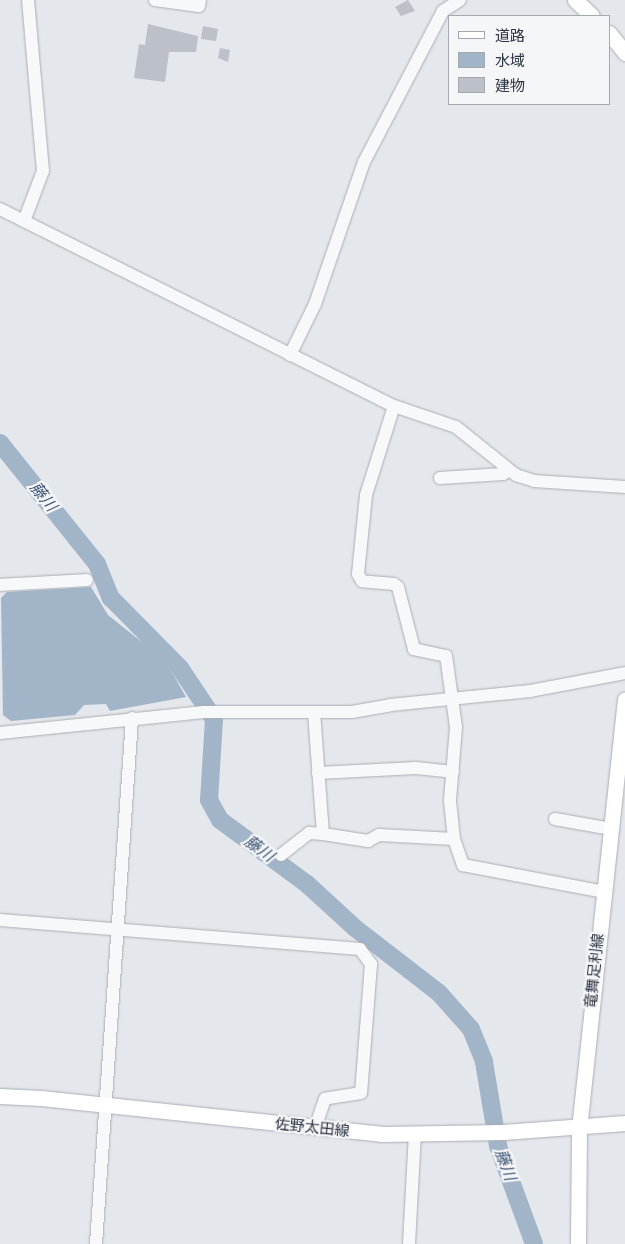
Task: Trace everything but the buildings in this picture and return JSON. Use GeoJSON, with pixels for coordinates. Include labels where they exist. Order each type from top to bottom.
{"type":"FeatureCollection","features":[{"type":"Feature","properties":{"kind":"main road"},"geometry":{"type":"LineString","coordinates":[[575,0],[591,15]]}},
{"type":"Feature","properties":{"kind":"main road"},"geometry":{"type":"LineString","coordinates":[[610,34],[625,53]]}},
{"type":"Feature","properties":{"kind":"main road","name":"竜舞足利線"},"geometry":{"type":"LineString","coordinates":[[578,1244],[579,1129],[625,699]]}},
{"type":"Feature","properties":{"kind":"main road","name":"佐野太田線"},"geometry":{"type":"LineString","coordinates":[[0,1096],[103,1104],[315,1128],[415,1134],[579,1129],[625,1123]]}},
{"type":"Feature","properties":{"kind":"street"},"geometry":{"type":"LineString","coordinates":[[24,221],[43,170],[28,0]]}},
{"type":"Feature","properties":{"kind":"street"},"geometry":{"type":"LineString","coordinates":[[155,0],[199,6],[200,0]]}},
{"type":"Feature","properties":{"kind":"street"},"geometry":{"type":"LineString","coordinates":[[290,355],[315,304],[364,162],[443,10],[460,0]]}},
{"type":"Feature","properties":{"kind":"street"},"geometry":{"type":"LineString","coordinates":[[0,208],[394,406],[456,427],[508,471],[534,481],[625,487]]}},
{"type":"Feature","properties":{"kind":"street"},"geometry":{"type":"LineString","coordinates":[[394,406],[366,495],[358,574],[362,581],[394,584],[398,587],[414,649],[446,656],[456,727],[450,800],[454,839],[463,865],[604,892]]}},
{"type":"Feature","properties":{"kind":"street"},"geometry":{"type":"LineString","coordinates":[[440,478],[503,474],[508,471]]}},
{"type":"Feature","properties":{"kind":"street"},"geometry":{"type":"LineString","coordinates":[[0,585],[87,580]]}},
{"type":"Feature","properties":{"kind":"street"},"geometry":{"type":"LineString","coordinates":[[0,733],[132,718],[220,711],[352,712],[453,697],[530,691],[625,673]]}},
{"type":"Feature","properties":{"kind":"street"},"geometry":{"type":"LineString","coordinates":[[314,712],[323,834]]}},
{"type":"Feature","properties":{"kind":"street"},"geometry":{"type":"LineString","coordinates":[[96,1244],[103,1104],[132,718]]}},
{"type":"Feature","properties":{"kind":"street"},"geometry":{"type":"LineString","coordinates":[[318,773],[416,768],[453,772]]}},
{"type":"Feature","properties":{"kind":"street"},"geometry":{"type":"LineString","coordinates":[[555,819],[611,829]]}},
{"type":"Feature","properties":{"kind":"street"},"geometry":{"type":"LineString","coordinates":[[281,855],[309,833],[368,840],[379,836],[454,839]]}},
{"type":"Feature","properties":{"kind":"street"},"geometry":{"type":"LineString","coordinates":[[0,920],[360,949],[366,954],[371,964],[361,1093],[325,1100],[315,1128]]}},
{"type":"Feature","properties":{"kind":"street"},"geometry":{"type":"LineString","coordinates":[[409,1244],[415,1134]]}},
{"type":"Feature","properties":{"kind":"water"},"geometry":{"type":"Polygon","coordinates":[[[91,587],[108,615],[153,651],[173,674],[186,697],[110,711],[106,704],[84,705],[75,715],[11,721],[3,715],[1,598],[7,592],[91,587]]]}},
{"type":"Feature","properties":{"kind":"waterway","name":"藤川"},"geometry":{"type":"LineString","coordinates":[[0,443],[97,564],[111,598],[180,668],[214,719],[209,800],[220,820],[307,884],[355,928],[439,993],[471,1029],[484,1062],[498,1146],[534,1244]]}},
{"type":"Feature","properties":{"kind":"waterway"},"geometry":{"type":"LineString","coordinates":[[161,666],[172,660]]}},
{"type":"Feature","properties":{"kind":"waterway","name":"藤川"},"geometry":{"type":"LineString","coordinates":[[193,695],[200,695]]}}]}
